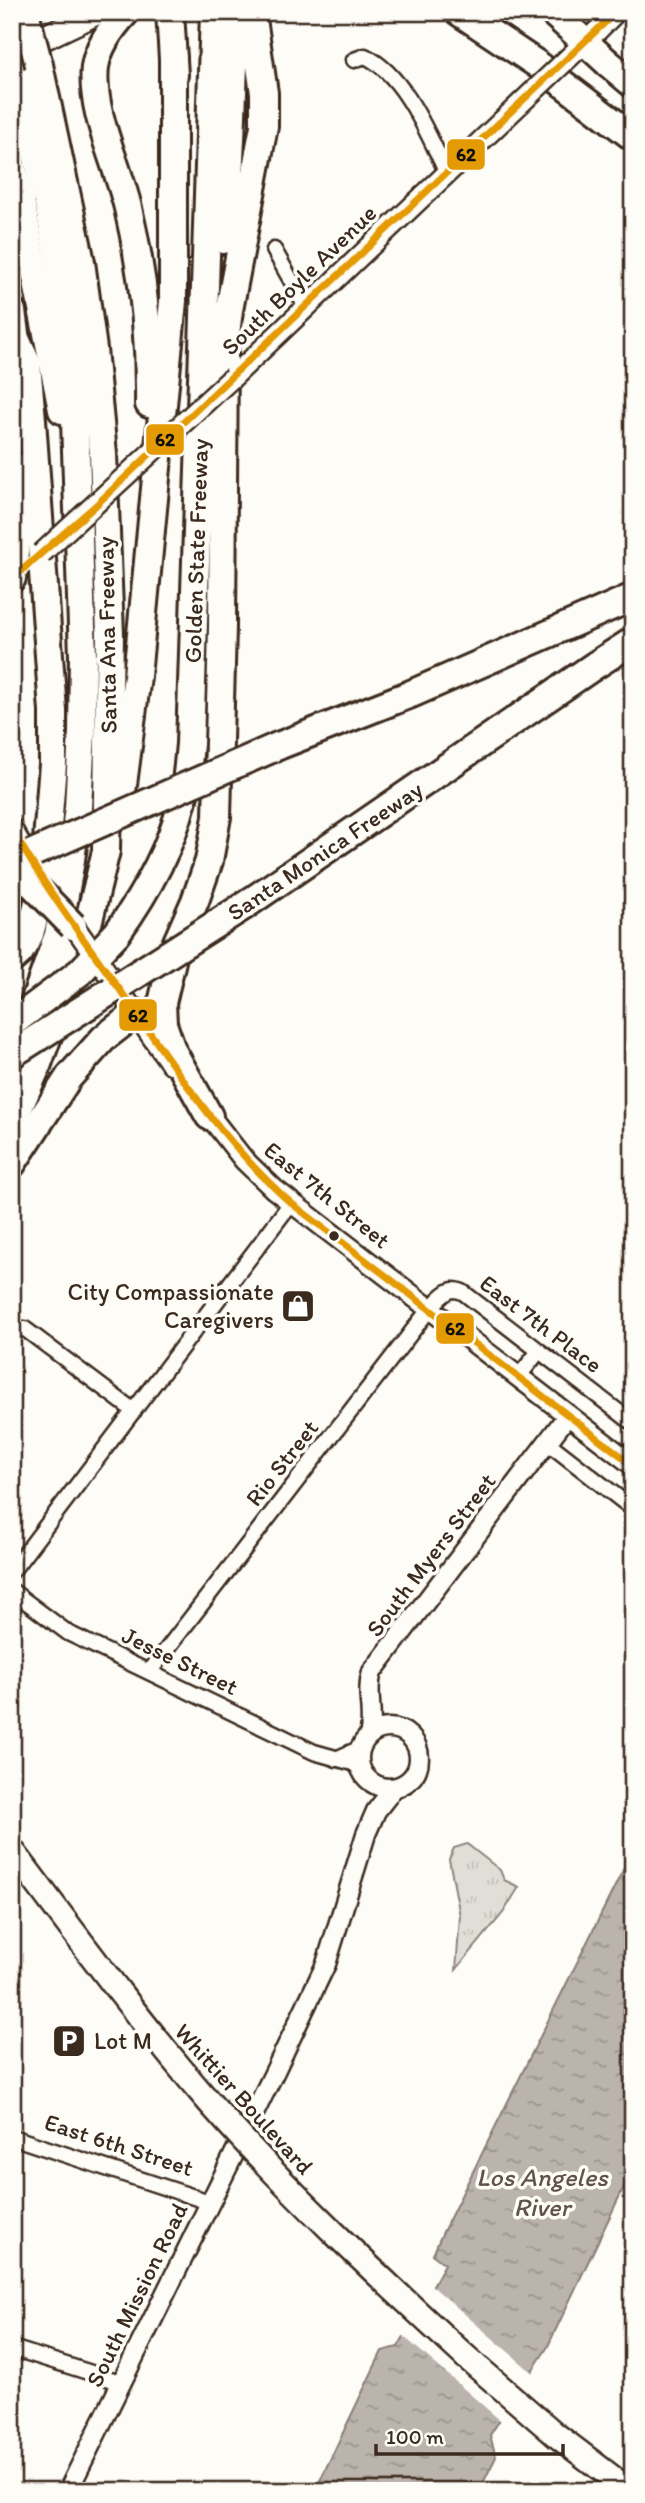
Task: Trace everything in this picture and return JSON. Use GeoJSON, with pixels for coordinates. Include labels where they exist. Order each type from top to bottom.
{"type":"FeatureCollection","features":[{"type":"Feature","properties":{"kind":"highway","name":"Santa Ana Freeway"},"geometry":{"type":"LineString","coordinates":[[12,1060],[58,935],[78,808],[83,656],[76,402],[64,290],[20,62],[25,12]]}},
{"type":"Feature","properties":{"kind":"highway"},"geometry":{"type":"LineString","coordinates":[[127,12],[115,24],[99,54],[95,83],[101,115],[128,206],[138,257],[146,313],[148,437],[155,482]]}},
{"type":"Feature","properties":{"kind":"highway"},"geometry":{"type":"LineString","coordinates":[[170,12],[183,213],[185,540],[195,597]]}},
{"type":"Feature","properties":{"kind":"highway"},"geometry":{"type":"LineString","coordinates":[[203,345],[212,323],[230,177],[232,87],[239,12]]}},
{"type":"Feature","properties":{"kind":"highway"},"geometry":{"type":"LineString","coordinates":[[209,1116],[172,1049],[163,1024],[162,1003],[176,944],[209,861],[217,817],[222,627],[224,351],[229,310],[264,126],[264,93],[252,12]]}},
{"type":"Feature","properties":{"kind":"highway"},"geometry":{"type":"LineString","coordinates":[[459,12],[537,65],[633,137]]}},
{"type":"Feature","properties":{"kind":"highway"},"geometry":{"type":"LineString","coordinates":[[552,12],[633,84]]}},
{"type":"Feature","properties":{"kind":"highway","name":"Golden State Freeway"},"geometry":{"type":"LineString","coordinates":[[12,1024],[80,972],[117,933],[145,891],[163,857],[182,802],[190,744],[213,21]]}},
{"type":"Feature","properties":{"kind":"highway"},"geometry":{"type":"LineString","coordinates":[[106,851],[121,803],[128,751],[173,301],[173,59]]}},
{"type":"Feature","properties":{"kind":"highway","name":"Santa Ana Freeway"},"geometry":{"type":"LineString","coordinates":[[12,1123],[36,1069],[86,932],[106,851],[110,635],[103,454],[81,262],[20,62]]}},
{"type":"Feature","properties":{"kind":"highway"},"geometry":{"type":"LineString","coordinates":[[12,167],[78,490]]}},
{"type":"Feature","properties":{"kind":"highway"},"geometry":{"type":"LineString","coordinates":[[12,311],[20,391],[21,474],[12,578]]}},
{"type":"Feature","properties":{"kind":"highway"},"geometry":{"type":"LineString","coordinates":[[12,959],[20,952],[30,934],[36,911],[45,866],[53,764],[52,711],[32,420],[26,363],[16,339]]}},
{"type":"Feature","properties":{"kind":"highway"},"geometry":{"type":"LineString","coordinates":[[364,711],[403,686],[633,579]]}},
{"type":"Feature","properties":{"kind":"highway"},"geometry":{"type":"LineString","coordinates":[[73,926],[28,880],[17,860],[139,805],[278,746],[411,694],[633,597]]}},
{"type":"Feature","properties":{"kind":"highway","name":"Santa Monica Freeway"},"geometry":{"type":"LineString","coordinates":[[12,1054],[244,905],[633,641]]}},
{"type":"Feature","properties":{"kind":"highway"},"geometry":{"type":"LineString","coordinates":[[504,729],[598,672],[633,657]]}},
{"type":"Feature","properties":{"kind":"highway"},"geometry":{"type":"LineString","coordinates":[[12,1164],[69,1077],[104,1038],[136,1013]]}},
{"type":"Feature","properties":{"kind":"main road"},"geometry":{"type":"LineString","coordinates":[[12,36],[60,12]]}},
{"type":"Feature","properties":{"kind":"main road"},"geometry":{"type":"LineString","coordinates":[[20,62],[98,12]]}},
{"type":"Feature","properties":{"kind":"main road","name":"South Boyle Avenue"},"geometry":{"type":"LineString","coordinates":[[12,578],[96,506],[617,12]]}},
{"type":"Feature","properties":{"kind":"main road"},"geometry":{"type":"LineString","coordinates":[[12,829],[17,860]]}},
{"type":"Feature","properties":{"kind":"main road","name":"East 7th Street"},"geometry":{"type":"LineString","coordinates":[[73,926],[209,1116],[244,1160],[292,1203],[633,1465]]}},
{"type":"Feature","properties":{"kind":"main road","name":"Whittier Boulevard"},"geometry":{"type":"LineString","coordinates":[[12,1850],[129,2007],[211,2104],[342,2242],[466,2357],[556,2435],[630,2491]]}},
{"type":"Feature","properties":{"kind":"street"},"geometry":{"type":"LineString","coordinates":[[354,60],[365,56],[389,72],[415,110],[447,173]]}},
{"type":"Feature","properties":{"kind":"street"},"geometry":{"type":"LineString","coordinates":[[274,250],[306,307]]}},
{"type":"Feature","properties":{"kind":"street"},"geometry":{"type":"LineString","coordinates":[[12,1571],[292,1203]]}},
{"type":"Feature","properties":{"kind":"street","name":"Rio Street"},"geometry":{"type":"LineString","coordinates":[[150,1671],[431,1308],[455,1289]]}},
{"type":"Feature","properties":{"kind":"street","name":"East 7th Place"},"geometry":{"type":"LineString","coordinates":[[455,1289],[464,1293],[633,1423]]}},
{"type":"Feature","properties":{"kind":"street"},"geometry":{"type":"LineString","coordinates":[[15,1328],[25,1329],[134,1411]]}},
{"type":"Feature","properties":{"kind":"street"},"geometry":{"type":"LineString","coordinates":[[519,1376],[539,1351]]}},
{"type":"Feature","properties":{"kind":"street","name":"South Myers Street"},"geometry":{"type":"LineString","coordinates":[[365,1742],[372,1727],[368,1684],[372,1672],[568,1415]]}},
{"type":"Feature","properties":{"kind":"street"},"geometry":{"type":"LineString","coordinates":[[547,1442],[633,1509]]}},
{"type":"Feature","properties":{"kind":"street","name":"Jesse Street"},"geometry":{"type":"LineString","coordinates":[[12,1591],[68,1633],[312,1751],[354,1763],[365,1775]]}},
{"type":"Feature","properties":{"kind":"street"},"geometry":{"type":"LineString","coordinates":[[370,1703],[393,1729]]}},
{"type":"Feature","properties":{"kind":"street"},"geometry":{"type":"LineString","coordinates":[[335,1759],[380,1730],[393,1729],[408,1735],[415,1742],[419,1761],[411,1779],[404,1785],[384,1788],[365,1775]]}},
{"type":"Feature","properties":{"kind":"street"},"geometry":{"type":"LineString","coordinates":[[365,1742],[359,1760],[376,1811]]}},
{"type":"Feature","properties":{"kind":"street","name":"South Mission Road"},"geometry":{"type":"LineString","coordinates":[[68,2491],[326,1964],[366,1834],[376,1811],[394,1788]]}},
{"type":"Feature","properties":{"kind":"street","name":"East 6th Street"},"geometry":{"type":"LineString","coordinates":[[12,2137],[209,2202]]}},
{"type":"Feature","properties":{"kind":"street"},"geometry":{"type":"LineString","coordinates":[[12,2348],[122,2383]]}},
{"type":"Feature","properties":{"kind":"green space"},"geometry":{"type":"Polygon","coordinates":[[[467,1844],[500,1870],[504,1880],[519,1887],[503,1913],[456,1970],[460,1916],[449,1859],[454,1848],[467,1844]]]}},
{"type":"Feature","properties":{"kind":"water","name":"Los Angeles River"},"geometry":{"type":"Polygon","coordinates":[[[633,1850],[633,2168],[547,2348],[490,2435],[496,2457],[479,2491],[315,2491],[382,2351],[398,2347],[445,2264],[433,2255],[441,2236],[633,1850]]]}},
{"type":"Feature","properties":{"kind":"pier"},"geometry":{"type":"Polygon","coordinates":[[[430,2284],[534,2374],[502,2422],[401,2334],[430,2284]]]}},
{"type":"Feature","properties":{"kind":"transit line","name":"62"},"geometry":{"type":"LineString","coordinates":[[12,579],[95,506],[616,12]]}},
{"type":"Feature","properties":{"kind":"transit line","name":"62"},"geometry":{"type":"LineString","coordinates":[[12,829],[53,895],[184,1081],[224,1133],[267,1181],[291,1203],[633,1465]]}},
{"type":"Feature","properties":{"kind":"place","name":"City Compassionate Caregivers"},"geometry":{"type":"Point","coordinates":[298,1306]}},
{"type":"Feature","properties":{"kind":"place","name":"Lot M"},"geometry":{"type":"Point","coordinates":[69,2041]}}]}
